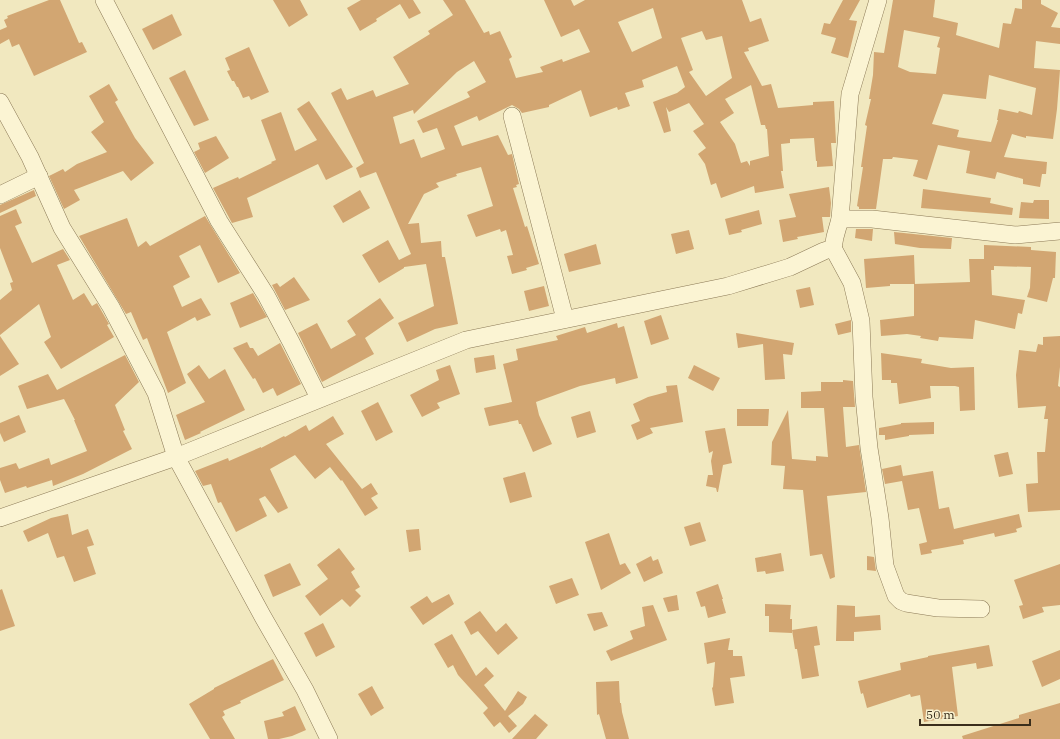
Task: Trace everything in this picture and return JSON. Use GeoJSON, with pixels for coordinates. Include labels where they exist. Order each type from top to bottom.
{"type":"FeatureCollection","features":[{"type":"Feature","properties":{"kind":"street"},"geometry":{"type":"LineString","coordinates":[[104,0],[219,221],[266,295],[319,398]]}},
{"type":"Feature","properties":{"kind":"street"},"geometry":{"type":"LineString","coordinates":[[878,0],[850,94],[840,219],[833,248],[852,283],[861,321],[864,397],[869,448],[880,518],[885,566],[896,596],[901,601],[930,607],[981,609]]}},
{"type":"Feature","properties":{"kind":"street"},"geometry":{"type":"LineString","coordinates":[[0,102],[30,157],[62,228],[111,307],[156,393],[176,457],[263,617],[305,690],[329,739]]}},
{"type":"Feature","properties":{"kind":"street"},"geometry":{"type":"LineString","coordinates":[[512,116],[565,318]]}},
{"type":"Feature","properties":{"kind":"street"},"geometry":{"type":"LineString","coordinates":[[0,195],[39,176]]}},
{"type":"Feature","properties":{"kind":"street"},"geometry":{"type":"LineString","coordinates":[[840,219],[872,219],[1015,235],[1053,232],[1060,245]]}},
{"type":"Feature","properties":{"kind":"street"},"geometry":{"type":"LineString","coordinates":[[0,518],[176,457],[319,398],[466,340],[565,318],[728,286],[790,268],[833,248]]}},
{"type":"Feature","properties":{"kind":"building"},"geometry":{"type":"Polygon","coordinates":[[[49,0],[60,0],[79,43],[82,42],[87,52],[34,76],[19,44],[12,47],[9,39],[0,44],[0,30],[7,27],[4,20],[8,18],[7,16],[49,0]]]}},
{"type":"Feature","properties":{"kind":"building"},"geometry":{"type":"Polygon","coordinates":[[[273,0],[300,0],[308,15],[289,27],[273,0]]]}},
{"type":"Feature","properties":{"kind":"building"},"geometry":{"type":"Polygon","coordinates":[[[361,0],[413,0],[421,13],[409,19],[400,4],[376,19],[377,21],[360,31],[347,8],[361,0]]]}},
{"type":"Feature","properties":{"kind":"building"},"geometry":{"type":"Polygon","coordinates":[[[443,0],[465,0],[484,33],[489,31],[490,35],[500,31],[512,57],[509,59],[516,78],[543,72],[540,67],[562,59],[563,62],[590,52],[579,29],[561,37],[544,0],[571,0],[574,6],[585,0],[742,0],[750,22],[761,18],[769,41],[748,48],[749,51],[744,52],[762,86],[771,84],[778,108],[813,105],[813,102],[834,101],[836,143],[831,143],[833,166],[817,167],[814,138],[790,139],[790,143],[781,144],[783,171],[781,171],[784,188],[755,193],[754,186],[721,198],[716,183],[711,185],[705,164],[698,154],[706,148],[693,131],[704,124],[689,103],[669,112],[666,107],[671,131],[664,133],[653,102],[677,93],[685,87],[677,66],[642,80],[644,87],[625,93],[630,106],[618,110],[617,107],[590,117],[581,90],[549,105],[549,107],[522,113],[519,109],[512,105],[479,121],[477,116],[454,126],[462,146],[498,135],[508,155],[512,154],[519,184],[516,185],[517,187],[513,188],[525,227],[527,226],[539,264],[526,268],[527,270],[512,274],[507,256],[513,255],[506,230],[501,232],[500,229],[476,237],[467,215],[493,206],[481,167],[456,174],[457,176],[436,183],[439,187],[424,194],[408,224],[419,223],[421,243],[441,241],[442,257],[445,257],[458,324],[435,329],[407,342],[398,323],[434,306],[426,264],[404,267],[379,283],[362,255],[388,240],[399,260],[411,254],[376,172],[360,178],[356,168],[364,163],[331,93],[341,88],[347,100],[373,90],[376,97],[409,84],[393,57],[430,34],[428,31],[453,15],[443,0]],[[653,8],[618,22],[632,52],[662,38],[653,8]],[[702,31],[681,38],[693,70],[689,72],[706,96],[732,78],[722,36],[706,40],[702,31]],[[474,61],[457,72],[414,114],[413,110],[393,117],[400,144],[414,139],[421,158],[445,149],[437,128],[423,133],[417,121],[470,97],[467,92],[486,82],[474,61]],[[751,85],[725,99],[734,113],[720,122],[735,144],[741,163],[747,161],[750,166],[750,161],[769,156],[767,129],[765,125],[761,125],[751,85]]]}},
{"type":"Feature","properties":{"kind":"building"},"geometry":{"type":"Polygon","coordinates":[[[843,0],[860,0],[849,20],[857,21],[848,58],[831,53],[836,38],[821,34],[824,23],[830,24],[843,0]]]}},
{"type":"Feature","properties":{"kind":"building"},"geometry":{"type":"Polygon","coordinates":[[[893,0],[935,0],[933,17],[958,23],[956,35],[999,48],[1003,23],[1011,24],[1015,8],[1022,9],[1022,0],[1041,0],[1041,4],[1058,13],[1051,27],[1060,28],[1060,44],[1036,41],[1034,68],[1060,70],[1053,139],[1026,136],[1026,138],[1012,134],[1004,157],[1047,162],[1046,174],[1042,174],[1040,187],[1023,184],[1023,179],[997,172],[995,179],[966,173],[970,151],[938,145],[927,180],[913,176],[918,160],[893,157],[892,159],[883,159],[876,209],[859,209],[857,206],[863,167],[861,167],[867,126],[865,125],[871,99],[869,99],[873,75],[874,52],[884,53],[893,0]],[[904,30],[898,67],[910,72],[936,74],[940,48],[937,47],[940,37],[904,30]],[[989,75],[986,99],[943,94],[932,124],[959,130],[957,137],[991,142],[998,120],[999,109],[1018,113],[1019,111],[1032,115],[1036,88],[989,75]]]}},
{"type":"Feature","properties":{"kind":"building"},"geometry":{"type":"Polygon","coordinates":[[[172,14],[182,35],[153,50],[142,29],[172,14]]]}},
{"type":"Feature","properties":{"kind":"building"},"geometry":{"type":"Polygon","coordinates":[[[249,47],[269,92],[251,100],[249,96],[243,98],[238,87],[234,81],[232,81],[227,71],[230,70],[225,58],[249,47]]]}},
{"type":"Feature","properties":{"kind":"building"},"geometry":{"type":"Polygon","coordinates":[[[185,70],[209,120],[194,126],[169,78],[185,70]]]}},
{"type":"Feature","properties":{"kind":"building"},"geometry":{"type":"Polygon","coordinates":[[[109,84],[118,100],[115,102],[135,138],[154,163],[131,181],[123,171],[74,190],[80,200],[64,209],[49,176],[63,169],[65,172],[77,164],[107,152],[91,132],[104,122],[89,96],[109,84]]]}},
{"type":"Feature","properties":{"kind":"building"},"geometry":{"type":"Polygon","coordinates":[[[309,101],[353,167],[326,180],[318,164],[247,198],[253,217],[232,223],[213,188],[238,177],[239,179],[276,160],[261,120],[281,112],[295,151],[317,140],[297,109],[309,101]]]}},
{"type":"Feature","properties":{"kind":"building"},"geometry":{"type":"Polygon","coordinates":[[[216,136],[229,158],[205,173],[194,152],[200,149],[198,143],[216,136]]]}},
{"type":"Feature","properties":{"kind":"building"},"geometry":{"type":"Polygon","coordinates":[[[829,187],[831,203],[830,217],[822,217],[824,232],[797,237],[798,239],[783,242],[779,220],[796,217],[789,194],[829,187]]]}},
{"type":"Feature","properties":{"kind":"building"},"geometry":{"type":"Polygon","coordinates":[[[923,189],[991,198],[990,203],[1013,208],[1012,215],[921,208],[923,189]]]}},
{"type":"Feature","properties":{"kind":"building"},"geometry":{"type":"Polygon","coordinates":[[[34,190],[36,196],[0,213],[0,205],[34,190]]]}},
{"type":"Feature","properties":{"kind":"building"},"geometry":{"type":"Polygon","coordinates":[[[360,190],[370,208],[343,223],[333,206],[360,190]]]}},
{"type":"Feature","properties":{"kind":"building"},"geometry":{"type":"Polygon","coordinates":[[[1034,200],[1049,200],[1049,219],[1019,218],[1021,202],[1033,203],[1034,200]]]}},
{"type":"Feature","properties":{"kind":"building"},"geometry":{"type":"Polygon","coordinates":[[[16,209],[22,223],[15,226],[32,263],[63,249],[70,260],[57,265],[73,300],[84,293],[92,306],[97,303],[109,324],[107,325],[114,337],[61,369],[44,342],[51,337],[39,304],[0,335],[0,300],[12,290],[10,283],[13,282],[0,248],[0,216],[16,209]]]}},
{"type":"Feature","properties":{"kind":"building"},"geometry":{"type":"Polygon","coordinates":[[[759,210],[762,224],[741,230],[742,232],[729,235],[725,219],[759,210]]]}},
{"type":"Feature","properties":{"kind":"building"},"geometry":{"type":"Polygon","coordinates":[[[205,216],[240,273],[218,283],[200,245],[179,256],[190,277],[173,286],[182,307],[201,298],[211,315],[197,321],[195,317],[167,332],[186,383],[168,393],[147,338],[143,340],[131,312],[126,314],[79,236],[127,218],[138,247],[146,241],[150,246],[205,216]]]}},
{"type":"Feature","properties":{"kind":"building"},"geometry":{"type":"Polygon","coordinates":[[[856,229],[873,229],[872,241],[855,238],[856,229]]]}},
{"type":"Feature","properties":{"kind":"building"},"geometry":{"type":"Polygon","coordinates":[[[689,230],[694,249],[676,254],[671,234],[689,230]]]}},
{"type":"Feature","properties":{"kind":"building"},"geometry":{"type":"Polygon","coordinates":[[[894,232],[952,238],[951,249],[920,248],[895,244],[894,232]]]}},
{"type":"Feature","properties":{"kind":"building"},"geometry":{"type":"Polygon","coordinates":[[[596,244],[601,264],[569,272],[564,254],[596,244]]]}},
{"type":"Feature","properties":{"kind":"building"},"geometry":{"type":"Polygon","coordinates":[[[984,245],[1031,247],[1031,250],[1056,252],[1055,278],[1053,278],[1047,302],[1027,297],[1030,288],[1031,267],[994,266],[994,270],[991,270],[992,295],[1025,300],[1022,314],[1018,313],[1015,329],[975,320],[973,339],[939,337],[938,341],[907,334],[881,336],[880,320],[914,316],[914,284],[970,282],[969,259],[984,259],[984,245]]]}},
{"type":"Feature","properties":{"kind":"building"},"geometry":{"type":"Polygon","coordinates":[[[914,255],[915,284],[890,284],[890,286],[866,288],[864,259],[914,255]]]}},
{"type":"Feature","properties":{"kind":"building"},"geometry":{"type":"Polygon","coordinates":[[[294,277],[310,300],[285,310],[272,285],[277,283],[280,287],[294,277]]]}},
{"type":"Feature","properties":{"kind":"building"},"geometry":{"type":"Polygon","coordinates":[[[544,286],[549,306],[529,311],[524,291],[544,286]]]}},
{"type":"Feature","properties":{"kind":"building"},"geometry":{"type":"Polygon","coordinates":[[[810,287],[814,305],[800,308],[796,290],[810,287]]]}},
{"type":"Feature","properties":{"kind":"building"},"geometry":{"type":"Polygon","coordinates":[[[253,293],[267,317],[240,328],[230,303],[253,293]]]}},
{"type":"Feature","properties":{"kind":"building"},"geometry":{"type":"Polygon","coordinates":[[[380,298],[394,318],[365,338],[374,354],[322,382],[298,333],[317,323],[331,349],[356,335],[347,321],[380,298]]]}},
{"type":"Feature","properties":{"kind":"building"},"geometry":{"type":"Polygon","coordinates":[[[661,315],[669,339],[651,345],[644,321],[661,315]]]}},
{"type":"Feature","properties":{"kind":"building"},"geometry":{"type":"Polygon","coordinates":[[[851,320],[851,332],[838,335],[835,324],[851,320]]]}},
{"type":"Feature","properties":{"kind":"building"},"geometry":{"type":"Polygon","coordinates":[[[617,323],[618,328],[624,326],[638,378],[616,384],[615,378],[580,386],[536,402],[539,415],[552,444],[533,452],[518,420],[489,426],[484,408],[512,402],[503,364],[518,360],[516,349],[558,340],[556,336],[585,327],[587,333],[617,323]]]}},
{"type":"Feature","properties":{"kind":"building"},"geometry":{"type":"Polygon","coordinates":[[[736,333],[794,343],[792,355],[783,354],[785,379],[765,380],[763,344],[738,348],[736,333]]]}},
{"type":"Feature","properties":{"kind":"building"},"geometry":{"type":"Polygon","coordinates":[[[0,336],[19,364],[0,376],[0,336]]]}},
{"type":"Feature","properties":{"kind":"building"},"geometry":{"type":"Polygon","coordinates":[[[1060,336],[1060,367],[1058,386],[1060,387],[1060,510],[1028,512],[1026,484],[1038,483],[1037,452],[1045,452],[1048,419],[1044,419],[1046,406],[1018,408],[1016,375],[1019,350],[1036,352],[1038,344],[1043,345],[1043,337],[1060,336]]]}},
{"type":"Feature","properties":{"kind":"building"},"geometry":{"type":"Polygon","coordinates":[[[247,342],[250,348],[253,348],[258,356],[280,343],[301,384],[277,396],[273,388],[263,393],[255,378],[253,379],[233,348],[247,342]]]}},
{"type":"Feature","properties":{"kind":"building"},"geometry":{"type":"Polygon","coordinates":[[[881,353],[922,359],[921,363],[951,368],[974,367],[975,410],[960,411],[959,387],[955,386],[930,386],[931,398],[899,404],[897,383],[891,383],[891,380],[882,380],[881,353]]]}},
{"type":"Feature","properties":{"kind":"building"},"geometry":{"type":"Polygon","coordinates":[[[125,355],[139,382],[115,405],[125,430],[123,431],[132,449],[83,474],[53,486],[52,480],[5,493],[0,480],[0,468],[16,463],[19,469],[49,458],[51,465],[87,451],[75,420],[64,399],[27,409],[18,386],[48,374],[57,390],[125,355]]]}},
{"type":"Feature","properties":{"kind":"building"},"geometry":{"type":"Polygon","coordinates":[[[494,355],[496,369],[476,373],[474,358],[494,355]]]}},
{"type":"Feature","properties":{"kind":"building"},"geometry":{"type":"Polygon","coordinates":[[[199,365],[209,379],[225,369],[245,410],[185,440],[176,415],[205,402],[187,374],[199,365]]]}},
{"type":"Feature","properties":{"kind":"building"},"geometry":{"type":"Polygon","coordinates":[[[450,365],[460,394],[437,403],[440,408],[422,417],[410,395],[439,380],[436,370],[450,365]]]}},
{"type":"Feature","properties":{"kind":"building"},"geometry":{"type":"Polygon","coordinates":[[[694,365],[720,378],[713,391],[688,378],[694,365]]]}},
{"type":"Feature","properties":{"kind":"building"},"geometry":{"type":"Polygon","coordinates":[[[843,380],[853,381],[855,407],[843,407],[846,447],[859,445],[866,492],[827,496],[835,577],[830,579],[822,554],[810,556],[803,490],[783,489],[785,466],[771,465],[772,442],[788,410],[792,459],[816,461],[816,456],[828,457],[824,408],[801,408],[801,392],[821,391],[821,382],[843,382],[843,380]]]}},
{"type":"Feature","properties":{"kind":"building"},"geometry":{"type":"Polygon","coordinates":[[[677,385],[683,422],[650,428],[653,433],[637,440],[631,425],[640,421],[633,404],[648,397],[667,392],[666,386],[677,385]]]}},
{"type":"Feature","properties":{"kind":"building"},"geometry":{"type":"Polygon","coordinates":[[[378,402],[393,432],[376,441],[361,411],[378,402]]]}},
{"type":"Feature","properties":{"kind":"building"},"geometry":{"type":"Polygon","coordinates":[[[737,409],[769,409],[768,426],[737,426],[737,409]]]}},
{"type":"Feature","properties":{"kind":"building"},"geometry":{"type":"Polygon","coordinates":[[[590,411],[596,432],[577,438],[571,417],[590,411]]]}},
{"type":"Feature","properties":{"kind":"building"},"geometry":{"type":"Polygon","coordinates":[[[19,415],[26,432],[4,442],[0,433],[0,423],[19,415]]]}},
{"type":"Feature","properties":{"kind":"building"},"geometry":{"type":"Polygon","coordinates":[[[333,416],[344,434],[326,444],[362,489],[371,483],[378,494],[371,498],[378,508],[365,516],[342,480],[341,481],[330,467],[315,479],[295,455],[270,469],[288,508],[278,513],[265,496],[259,499],[267,516],[236,532],[221,502],[218,503],[211,484],[203,486],[195,471],[228,458],[229,461],[261,448],[306,425],[309,431],[333,416]]]}},
{"type":"Feature","properties":{"kind":"building"},"geometry":{"type":"Polygon","coordinates":[[[934,422],[934,434],[909,435],[885,440],[885,435],[879,435],[879,428],[901,423],[934,422]]]}},
{"type":"Feature","properties":{"kind":"building"},"geometry":{"type":"Polygon","coordinates":[[[725,428],[732,463],[723,465],[717,492],[716,488],[706,486],[708,475],[713,475],[711,461],[713,451],[709,453],[705,431],[725,428]]]}},
{"type":"Feature","properties":{"kind":"building"},"geometry":{"type":"Polygon","coordinates":[[[1008,452],[1013,474],[999,477],[994,455],[1008,452]]]}},
{"type":"Feature","properties":{"kind":"building"},"geometry":{"type":"Polygon","coordinates":[[[901,465],[903,476],[933,471],[939,509],[949,507],[954,529],[1019,514],[1022,527],[1016,529],[1017,532],[995,537],[994,533],[963,540],[964,544],[931,550],[932,553],[921,555],[919,544],[927,542],[919,508],[908,510],[902,481],[885,484],[882,469],[901,465]]]}},
{"type":"Feature","properties":{"kind":"building"},"geometry":{"type":"Polygon","coordinates":[[[525,472],[532,497],[510,503],[503,478],[525,472]]]}},
{"type":"Feature","properties":{"kind":"building"},"geometry":{"type":"Polygon","coordinates":[[[68,514],[72,535],[88,529],[94,545],[87,547],[96,574],[74,582],[64,556],[57,558],[48,533],[28,542],[23,531],[51,518],[68,514]]]}},
{"type":"Feature","properties":{"kind":"building"},"geometry":{"type":"Polygon","coordinates":[[[700,522],[706,541],[690,546],[684,527],[700,522]]]}},
{"type":"Feature","properties":{"kind":"building"},"geometry":{"type":"Polygon","coordinates":[[[419,529],[421,550],[409,552],[406,530],[419,529]]]}},
{"type":"Feature","properties":{"kind":"building"},"geometry":{"type":"Polygon","coordinates":[[[609,533],[620,565],[625,563],[631,573],[601,590],[585,542],[609,533]]]}},
{"type":"Feature","properties":{"kind":"building"},"geometry":{"type":"Polygon","coordinates":[[[339,548],[355,569],[351,572],[360,587],[355,590],[361,596],[350,607],[342,599],[320,616],[305,596],[328,579],[317,565],[339,548]]]}},
{"type":"Feature","properties":{"kind":"building"},"geometry":{"type":"Polygon","coordinates":[[[781,553],[784,571],[766,574],[765,571],[757,572],[755,558],[781,553]]]}},
{"type":"Feature","properties":{"kind":"building"},"geometry":{"type":"Polygon","coordinates":[[[651,556],[653,561],[658,559],[663,573],[644,582],[636,564],[651,556]]]}},
{"type":"Feature","properties":{"kind":"building"},"geometry":{"type":"Polygon","coordinates":[[[867,556],[874,557],[876,571],[867,570],[867,556]]]}},
{"type":"Feature","properties":{"kind":"building"},"geometry":{"type":"Polygon","coordinates":[[[290,563],[301,585],[273,597],[264,575],[290,563]]]}},
{"type":"Feature","properties":{"kind":"building"},"geometry":{"type":"Polygon","coordinates":[[[1060,564],[1060,605],[1042,607],[1044,612],[1023,619],[1019,606],[1023,605],[1014,580],[1060,564]]]}},
{"type":"Feature","properties":{"kind":"building"},"geometry":{"type":"Polygon","coordinates":[[[572,578],[579,595],[556,604],[549,586],[572,578]]]}},
{"type":"Feature","properties":{"kind":"building"},"geometry":{"type":"Polygon","coordinates":[[[718,584],[726,613],[708,618],[705,606],[701,607],[696,592],[718,584]]]}},
{"type":"Feature","properties":{"kind":"building"},"geometry":{"type":"Polygon","coordinates":[[[2,589],[15,626],[0,631],[0,590],[2,589]]]}},
{"type":"Feature","properties":{"kind":"building"},"geometry":{"type":"Polygon","coordinates":[[[449,594],[454,604],[423,625],[410,607],[427,596],[432,603],[449,594]]]}},
{"type":"Feature","properties":{"kind":"building"},"geometry":{"type":"Polygon","coordinates":[[[677,595],[679,610],[668,612],[663,598],[677,595]]]}},
{"type":"Feature","properties":{"kind":"building"},"geometry":{"type":"Polygon","coordinates":[[[765,604],[791,605],[790,619],[792,619],[792,633],[769,632],[769,616],[765,616],[765,604]]]}},
{"type":"Feature","properties":{"kind":"building"},"geometry":{"type":"Polygon","coordinates":[[[653,605],[667,640],[611,661],[606,651],[633,639],[630,631],[645,626],[642,607],[653,605]]]}},
{"type":"Feature","properties":{"kind":"building"},"geometry":{"type":"Polygon","coordinates":[[[837,605],[855,606],[855,617],[880,615],[881,630],[854,632],[854,641],[836,641],[837,605]]]}},
{"type":"Feature","properties":{"kind":"building"},"geometry":{"type":"Polygon","coordinates":[[[480,611],[496,632],[506,623],[518,638],[498,655],[478,631],[471,635],[464,622],[480,611]]]}},
{"type":"Feature","properties":{"kind":"building"},"geometry":{"type":"Polygon","coordinates":[[[602,612],[608,626],[594,631],[587,614],[602,612]]]}},
{"type":"Feature","properties":{"kind":"building"},"geometry":{"type":"Polygon","coordinates":[[[323,623],[335,647],[316,657],[304,633],[323,623]]]}},
{"type":"Feature","properties":{"kind":"building"},"geometry":{"type":"Polygon","coordinates":[[[817,626],[820,645],[814,646],[819,676],[802,679],[792,630],[817,626]]]}},
{"type":"Feature","properties":{"kind":"building"},"geometry":{"type":"Polygon","coordinates":[[[452,634],[476,676],[486,667],[494,676],[484,685],[505,711],[518,691],[527,697],[523,704],[508,716],[517,726],[509,733],[500,722],[494,727],[483,713],[488,708],[458,675],[453,665],[448,668],[434,644],[452,634]]]}},
{"type":"Feature","properties":{"kind":"building"},"geometry":{"type":"Polygon","coordinates":[[[730,638],[728,650],[733,650],[733,656],[742,656],[745,676],[730,678],[734,703],[715,706],[712,688],[715,662],[707,664],[704,643],[730,638]]]}},
{"type":"Feature","properties":{"kind":"building"},"geometry":{"type":"Polygon","coordinates":[[[989,645],[993,666],[977,669],[976,663],[952,667],[958,716],[924,722],[920,695],[911,697],[910,694],[867,708],[863,693],[861,694],[858,681],[901,670],[900,663],[928,656],[989,645]]]}},
{"type":"Feature","properties":{"kind":"building"},"geometry":{"type":"Polygon","coordinates":[[[1060,650],[1060,679],[1042,687],[1032,661],[1060,650]]]}},
{"type":"Feature","properties":{"kind":"building"},"geometry":{"type":"Polygon","coordinates":[[[273,659],[284,680],[240,701],[241,703],[223,711],[225,715],[222,717],[235,739],[210,739],[189,704],[214,688],[273,659]]]}},
{"type":"Feature","properties":{"kind":"building"},"geometry":{"type":"Polygon","coordinates":[[[619,681],[620,703],[629,739],[606,739],[599,714],[597,715],[596,682],[619,681]]]}},
{"type":"Feature","properties":{"kind":"building"},"geometry":{"type":"Polygon","coordinates":[[[372,686],[384,708],[371,716],[358,694],[372,686]]]}},
{"type":"Feature","properties":{"kind":"building"},"geometry":{"type":"Polygon","coordinates":[[[1060,703],[1060,739],[963,739],[962,736],[1019,718],[1019,715],[1060,703]]]}},
{"type":"Feature","properties":{"kind":"building"},"geometry":{"type":"Polygon","coordinates":[[[295,706],[306,730],[292,736],[279,739],[268,739],[264,721],[284,716],[282,712],[295,706]]]}},
{"type":"Feature","properties":{"kind":"building"},"geometry":{"type":"Polygon","coordinates":[[[535,714],[548,725],[536,739],[512,739],[535,714]]]}}]}
